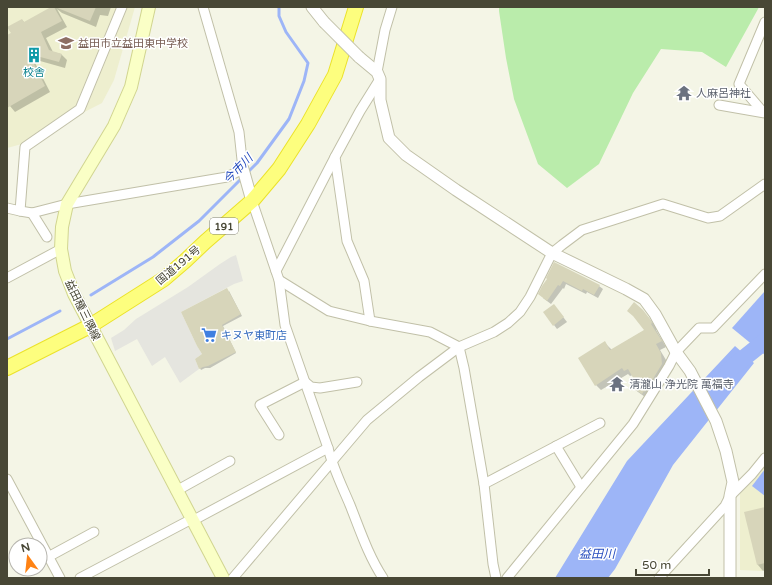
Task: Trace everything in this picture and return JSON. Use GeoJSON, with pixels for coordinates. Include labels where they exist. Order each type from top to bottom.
{"type":"FeatureCollection","features":[{"type":"Feature","properties":{"kind":"highway","name":"国道191号"},"geometry":{"type":"LineString","coordinates":[[7,368],[90,326],[164,279],[185,262],[205,242],[252,201],[279,169],[308,124],[335,75],[356,7]]}},
{"type":"Feature","properties":{"kind":"main road","name":"益田種三隅線"},"geometry":{"type":"LineString","coordinates":[[149,7],[132,87],[114,126],[67,204],[62,227],[61,249],[65,271],[74,294],[176,491],[223,578]]}},
{"type":"Feature","properties":{"kind":"street"},"geometry":{"type":"LineString","coordinates":[[20,211],[25,147],[80,109],[122,7]]}},
{"type":"Feature","properties":{"kind":"street"},"geometry":{"type":"LineString","coordinates":[[203,7],[239,132],[243,169],[272,263],[279,280],[285,326],[328,448],[331,462],[364,541],[383,578]]}},
{"type":"Feature","properties":{"kind":"street"},"geometry":{"type":"LineString","coordinates":[[312,7],[324,22],[378,75]]}},
{"type":"Feature","properties":{"kind":"street"},"geometry":{"type":"LineString","coordinates":[[392,7],[385,30],[378,75],[380,100],[389,138],[406,155],[552,253],[626,289],[644,300],[655,314],[676,352],[690,371],[716,421],[726,451],[733,482],[730,496],[730,578]]}},
{"type":"Feature","properties":{"kind":"street"},"geometry":{"type":"LineString","coordinates":[[764,112],[740,84],[765,22]]}},
{"type":"Feature","properties":{"kind":"street"},"geometry":{"type":"LineString","coordinates":[[276,271],[378,75]]}},
{"type":"Feature","properties":{"kind":"street"},"geometry":{"type":"LineString","coordinates":[[719,105],[764,112]]}},
{"type":"Feature","properties":{"kind":"street"},"geometry":{"type":"LineString","coordinates":[[335,157],[348,241],[364,281],[370,321]]}},
{"type":"Feature","properties":{"kind":"street"},"geometry":{"type":"LineString","coordinates":[[7,208],[32,212],[67,204],[227,176],[243,169]]}},
{"type":"Feature","properties":{"kind":"street"},"geometry":{"type":"LineString","coordinates":[[233,578],[367,420],[419,377],[459,347],[494,332],[508,323],[520,312],[530,297],[552,253],[582,230],[662,204],[708,218],[720,216],[765,184]]}},
{"type":"Feature","properties":{"kind":"street"},"geometry":{"type":"LineString","coordinates":[[32,212],[47,237]]}},
{"type":"Feature","properties":{"kind":"street"},"geometry":{"type":"LineString","coordinates":[[7,278],[61,249]]}},
{"type":"Feature","properties":{"kind":"street"},"geometry":{"type":"LineString","coordinates":[[507,578],[633,424],[676,352],[699,328],[713,328],[765,274]]}},
{"type":"Feature","properties":{"kind":"street"},"geometry":{"type":"LineString","coordinates":[[279,280],[329,311],[370,321],[430,332],[459,347],[484,484],[493,564],[496,578]]}},
{"type":"Feature","properties":{"kind":"street"},"geometry":{"type":"LineString","coordinates":[[305,382],[311,387],[320,388],[357,382]]}},
{"type":"Feature","properties":{"kind":"street"},"geometry":{"type":"LineString","coordinates":[[279,435],[260,405],[305,382]]}},
{"type":"Feature","properties":{"kind":"street"},"geometry":{"type":"LineString","coordinates":[[484,484],[600,423]]}},
{"type":"Feature","properties":{"kind":"street"},"geometry":{"type":"LineString","coordinates":[[556,446],[581,487]]}},
{"type":"Feature","properties":{"kind":"street"},"geometry":{"type":"LineString","coordinates":[[80,578],[188,521],[192,521],[328,448]]}},
{"type":"Feature","properties":{"kind":"street"},"geometry":{"type":"LineString","coordinates":[[659,578],[725,506],[730,496],[752,474],[765,458]]}},
{"type":"Feature","properties":{"kind":"street"},"geometry":{"type":"LineString","coordinates":[[176,491],[230,461]]}},
{"type":"Feature","properties":{"kind":"street"},"geometry":{"type":"LineString","coordinates":[[7,479],[37,537]]}},
{"type":"Feature","properties":{"kind":"street"},"geometry":{"type":"LineString","coordinates":[[60,578],[48,557],[94,532]]}},
{"type":"Feature","properties":{"kind":"shaded area","name":"益田市立益田東中学校"},"geometry":{"type":"Polygon","coordinates":[[[7,7],[135,7],[114,80],[102,103],[22,144],[7,148],[7,7]]]}},
{"type":"Feature","properties":{"kind":"shaded area"},"geometry":{"type":"Polygon","coordinates":[[[236,255],[243,281],[234,284],[181,312],[202,354],[195,359],[199,369],[180,383],[165,357],[152,366],[137,339],[115,351],[111,338],[124,330],[136,319],[236,255]]]}},
{"type":"Feature","properties":{"kind":"shaded area"},"geometry":{"type":"Polygon","coordinates":[[[765,463],[765,570],[740,570],[740,493],[765,463]]]}},
{"type":"Feature","properties":{"kind":"green space"},"geometry":{"type":"Polygon","coordinates":[[[499,7],[759,7],[726,67],[702,52],[661,49],[633,93],[599,164],[567,188],[538,164],[514,99],[506,58],[499,7]]]}},
{"type":"Feature","properties":{"kind":"water"},"geometry":{"type":"Polygon","coordinates":[[[765,291],[765,355],[732,328],[765,291]]]}},
{"type":"Feature","properties":{"kind":"water","name":"益田川"},"geometry":{"type":"Polygon","coordinates":[[[735,346],[754,363],[673,465],[615,569],[608,578],[555,578],[627,461],[735,346]]]}},
{"type":"Feature","properties":{"kind":"water"},"geometry":{"type":"Polygon","coordinates":[[[765,469],[765,496],[752,486],[765,469]]]}},
{"type":"Feature","properties":{"kind":"building","name":"校舎"},"geometry":{"type":"Polygon","coordinates":[[[51,7],[54,7],[62,21],[41,32],[49,50],[62,54],[59,62],[29,54],[45,86],[7,108],[7,35],[11,33],[7,27],[22,19],[24,22],[51,7]]]}},
{"type":"Feature","properties":{"kind":"building"},"geometry":{"type":"Polygon","coordinates":[[[55,7],[96,7],[90,21],[55,7]]]}},
{"type":"Feature","properties":{"kind":"building"},"geometry":{"type":"Polygon","coordinates":[[[554,262],[600,285],[594,295],[583,289],[582,291],[563,281],[560,286],[558,285],[547,301],[538,294],[547,279],[546,278],[554,262]]]}},
{"type":"Feature","properties":{"kind":"building","name":"キヌヤ東町店"},"geometry":{"type":"Polygon","coordinates":[[[227,288],[241,314],[222,325],[236,352],[199,369],[195,359],[202,354],[181,312],[227,288]]]}},
{"type":"Feature","properties":{"kind":"building"},"geometry":{"type":"Polygon","coordinates":[[[634,302],[650,319],[651,324],[662,341],[656,344],[661,353],[662,364],[645,392],[644,391],[642,394],[631,387],[635,381],[628,369],[624,371],[622,368],[595,386],[578,358],[605,341],[610,350],[644,330],[627,311],[634,302]]]}},
{"type":"Feature","properties":{"kind":"building"},"geometry":{"type":"Polygon","coordinates":[[[554,304],[564,317],[553,326],[543,312],[554,304]]]}},
{"type":"Feature","properties":{"kind":"building"},"geometry":{"type":"Polygon","coordinates":[[[765,507],[765,563],[757,565],[744,512],[765,507]]]}},
{"type":"Feature","properties":{"kind":"waterway","name":"今市川"},"geometry":{"type":"LineString","coordinates":[[247,173],[257,163],[289,119],[304,81],[308,63],[286,32],[279,16],[279,7]]}},
{"type":"Feature","properties":{"kind":"waterway","name":"今市川"},"geometry":{"type":"LineString","coordinates":[[91,295],[153,257],[199,221],[243,177]]}},
{"type":"Feature","properties":{"kind":"waterway","name":"今市川"},"geometry":{"type":"LineString","coordinates":[[7,339],[60,311]]}},
{"type":"Feature","properties":{"kind":"waterway","name":"益田川"},"geometry":{"type":"LineString","coordinates":[[729,370],[765,341]]}},
{"type":"Feature","properties":{"kind":"place","name":"益田市立益田東中学校"},"geometry":{"type":"Point","coordinates":[66,43]}},
{"type":"Feature","properties":{"kind":"place","name":"校舎"},"geometry":{"type":"Point","coordinates":[34,55]}},
{"type":"Feature","properties":{"kind":"place","name":"人麻呂神社"},"geometry":{"type":"Point","coordinates":[684,93]}},
{"type":"Feature","properties":{"kind":"place","name":"キヌヤ東町店"},"geometry":{"type":"Point","coordinates":[209,335]}},
{"type":"Feature","properties":{"kind":"place","name":"清瀧山 浄光院 萬福寺"},"geometry":{"type":"Point","coordinates":[617,384]}}]}
